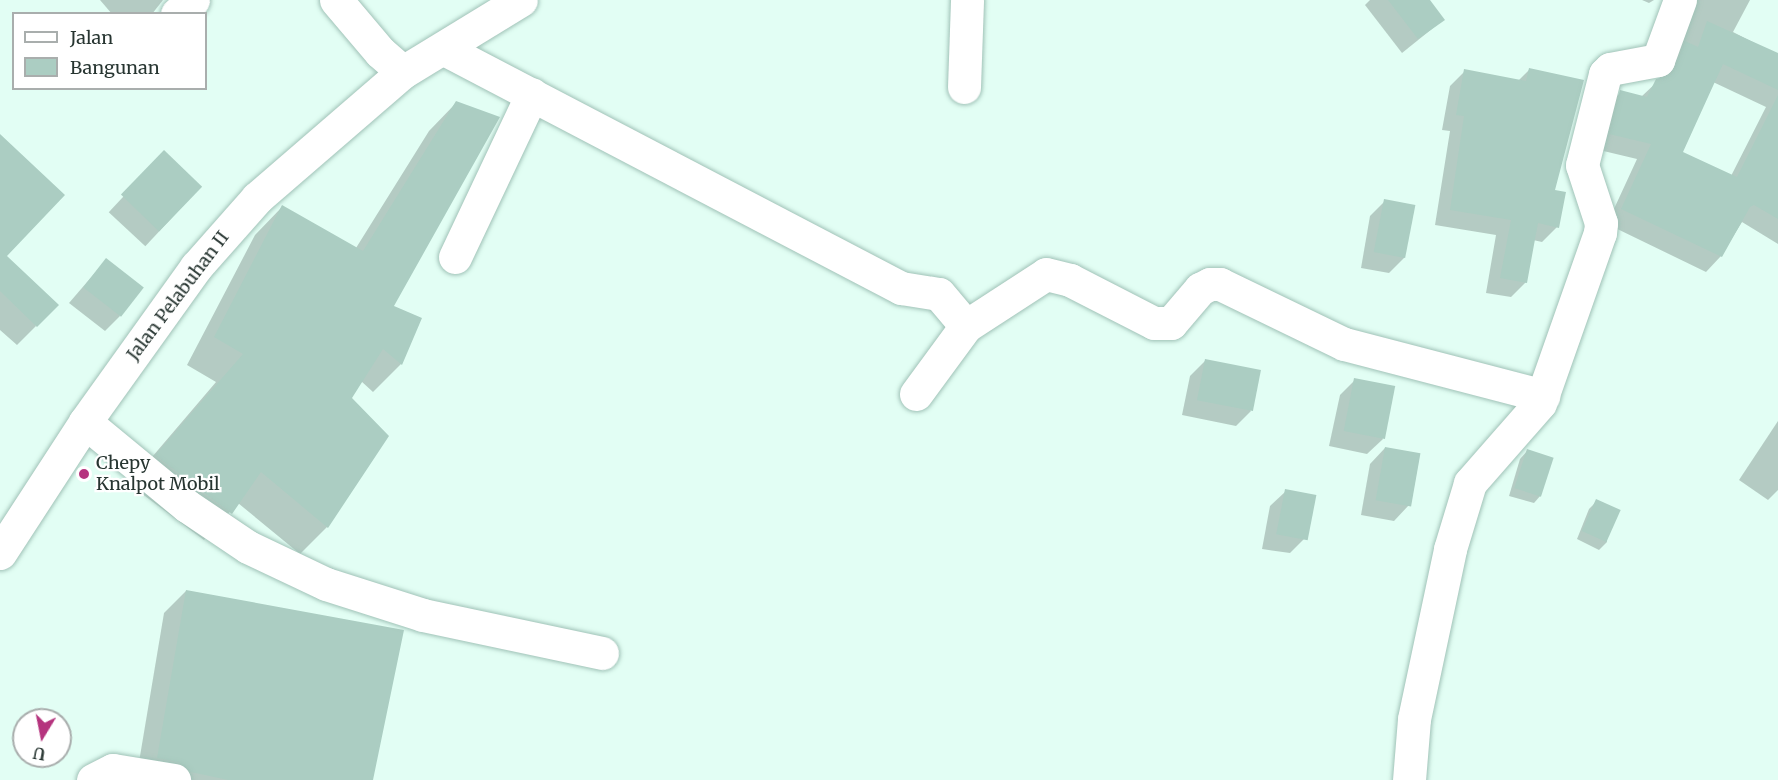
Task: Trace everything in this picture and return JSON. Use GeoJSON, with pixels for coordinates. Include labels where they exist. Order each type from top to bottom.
{"type":"FeatureCollection","features":[{"type":"Feature","properties":{"kind":"street"},"geometry":{"type":"LineString","coordinates":[[179,12],[193,0]]}},
{"type":"Feature","properties":{"kind":"street"},"geometry":{"type":"LineString","coordinates":[[336,0],[380,52],[402,72]]}},
{"type":"Feature","properties":{"kind":"street","name":"Jalan Pelabuhan II"},"geometry":{"type":"LineString","coordinates":[[0,553],[85,422],[196,267],[256,198],[402,72],[444,49],[521,0]]}},
{"type":"Feature","properties":{"kind":"street"},"geometry":{"type":"LineString","coordinates":[[964,87],[967,0]]}},
{"type":"Feature","properties":{"kind":"street"},"geometry":{"type":"LineString","coordinates":[[1409,780],[1416,708],[1450,549],[1470,483],[1537,409],[1600,233],[1601,223],[1582,165],[1605,74],[1610,69],[1658,60],[1680,0]]}},
{"type":"Feature","properties":{"kind":"street"},"geometry":{"type":"LineString","coordinates":[[444,49],[901,288],[939,294],[966,326]]}},
{"type":"Feature","properties":{"kind":"street"},"geometry":{"type":"LineString","coordinates":[[454,257],[532,94]]}},
{"type":"Feature","properties":{"kind":"street"},"geometry":{"type":"LineString","coordinates":[[916,393],[966,326],[1046,274],[1071,280],[1154,323],[1163,324],[1178,316],[1200,289],[1210,284],[1220,284],[1344,344],[1543,396]]}},
{"type":"Feature","properties":{"kind":"street"},"geometry":{"type":"LineString","coordinates":[[85,422],[213,523],[248,547],[326,584],[423,615],[602,653]]}},
{"type":"Feature","properties":{"kind":"street"},"geometry":{"type":"LineString","coordinates":[[93,780],[113,770],[174,780]]}},
{"type":"Feature","properties":{"kind":"building"},"geometry":{"type":"Polygon","coordinates":[[[1388,0],[1430,0],[1445,20],[1418,39],[1388,0]]]}},
{"type":"Feature","properties":{"kind":"building"},"geometry":{"type":"Polygon","coordinates":[[[1707,21],[1778,53],[1778,90],[1723,64],[1683,152],[1737,177],[1778,95],[1778,219],[1754,205],[1750,207],[1722,257],[1621,209],[1651,144],[1609,134],[1620,90],[1647,97],[1656,79],[1670,75],[1685,41],[1698,47],[1707,21]]]}},
{"type":"Feature","properties":{"kind":"building"},"geometry":{"type":"Polygon","coordinates":[[[1529,68],[1584,80],[1555,190],[1566,192],[1559,228],[1538,223],[1527,283],[1500,278],[1511,220],[1450,210],[1464,116],[1456,115],[1464,69],[1526,81],[1529,68]]]}},
{"type":"Feature","properties":{"kind":"building"},"geometry":{"type":"Polygon","coordinates":[[[456,101],[500,117],[394,306],[422,318],[402,365],[383,349],[352,398],[389,436],[328,528],[261,472],[232,514],[155,455],[243,354],[214,337],[282,205],[363,251],[456,101]]]}},
{"type":"Feature","properties":{"kind":"building"},"geometry":{"type":"Polygon","coordinates":[[[0,134],[65,195],[7,256],[59,305],[37,327],[0,291],[0,134]]]}},
{"type":"Feature","properties":{"kind":"building"},"geometry":{"type":"Polygon","coordinates":[[[164,150],[202,187],[159,231],[121,195],[164,150]]]}},
{"type":"Feature","properties":{"kind":"building"},"geometry":{"type":"Polygon","coordinates":[[[1384,199],[1415,205],[1405,258],[1374,252],[1384,199]]]}},
{"type":"Feature","properties":{"kind":"building"},"geometry":{"type":"Polygon","coordinates":[[[106,258],[144,288],[121,317],[83,287],[106,258]]]}},
{"type":"Feature","properties":{"kind":"building"},"geometry":{"type":"Polygon","coordinates":[[[1205,359],[1261,370],[1253,411],[1197,400],[1205,359]]]}},
{"type":"Feature","properties":{"kind":"building"},"geometry":{"type":"Polygon","coordinates":[[[1354,378],[1395,386],[1385,439],[1344,431],[1354,378]]]}},
{"type":"Feature","properties":{"kind":"building"},"geometry":{"type":"Polygon","coordinates":[[[1385,447],[1420,453],[1411,506],[1376,500],[1385,447]]]}},
{"type":"Feature","properties":{"kind":"building"},"geometry":{"type":"Polygon","coordinates":[[[1527,449],[1554,458],[1541,497],[1514,488],[1527,449]]]}},
{"type":"Feature","properties":{"kind":"building"},"geometry":{"type":"Polygon","coordinates":[[[1285,489],[1316,495],[1308,540],[1276,534],[1285,489]]]}},
{"type":"Feature","properties":{"kind":"building"},"geometry":{"type":"Polygon","coordinates":[[[1596,499],[1621,510],[1606,542],[1582,531],[1596,499]]]}},
{"type":"Feature","properties":{"kind":"building"},"geometry":{"type":"Polygon","coordinates":[[[186,590],[404,630],[373,780],[228,780],[191,772],[178,762],[157,758],[186,590]]]}},
{"type":"Feature","properties":{"kind":"place","name":"Chepy Knalpot Mobil"},"geometry":{"type":"Point","coordinates":[84,474]}}]}
